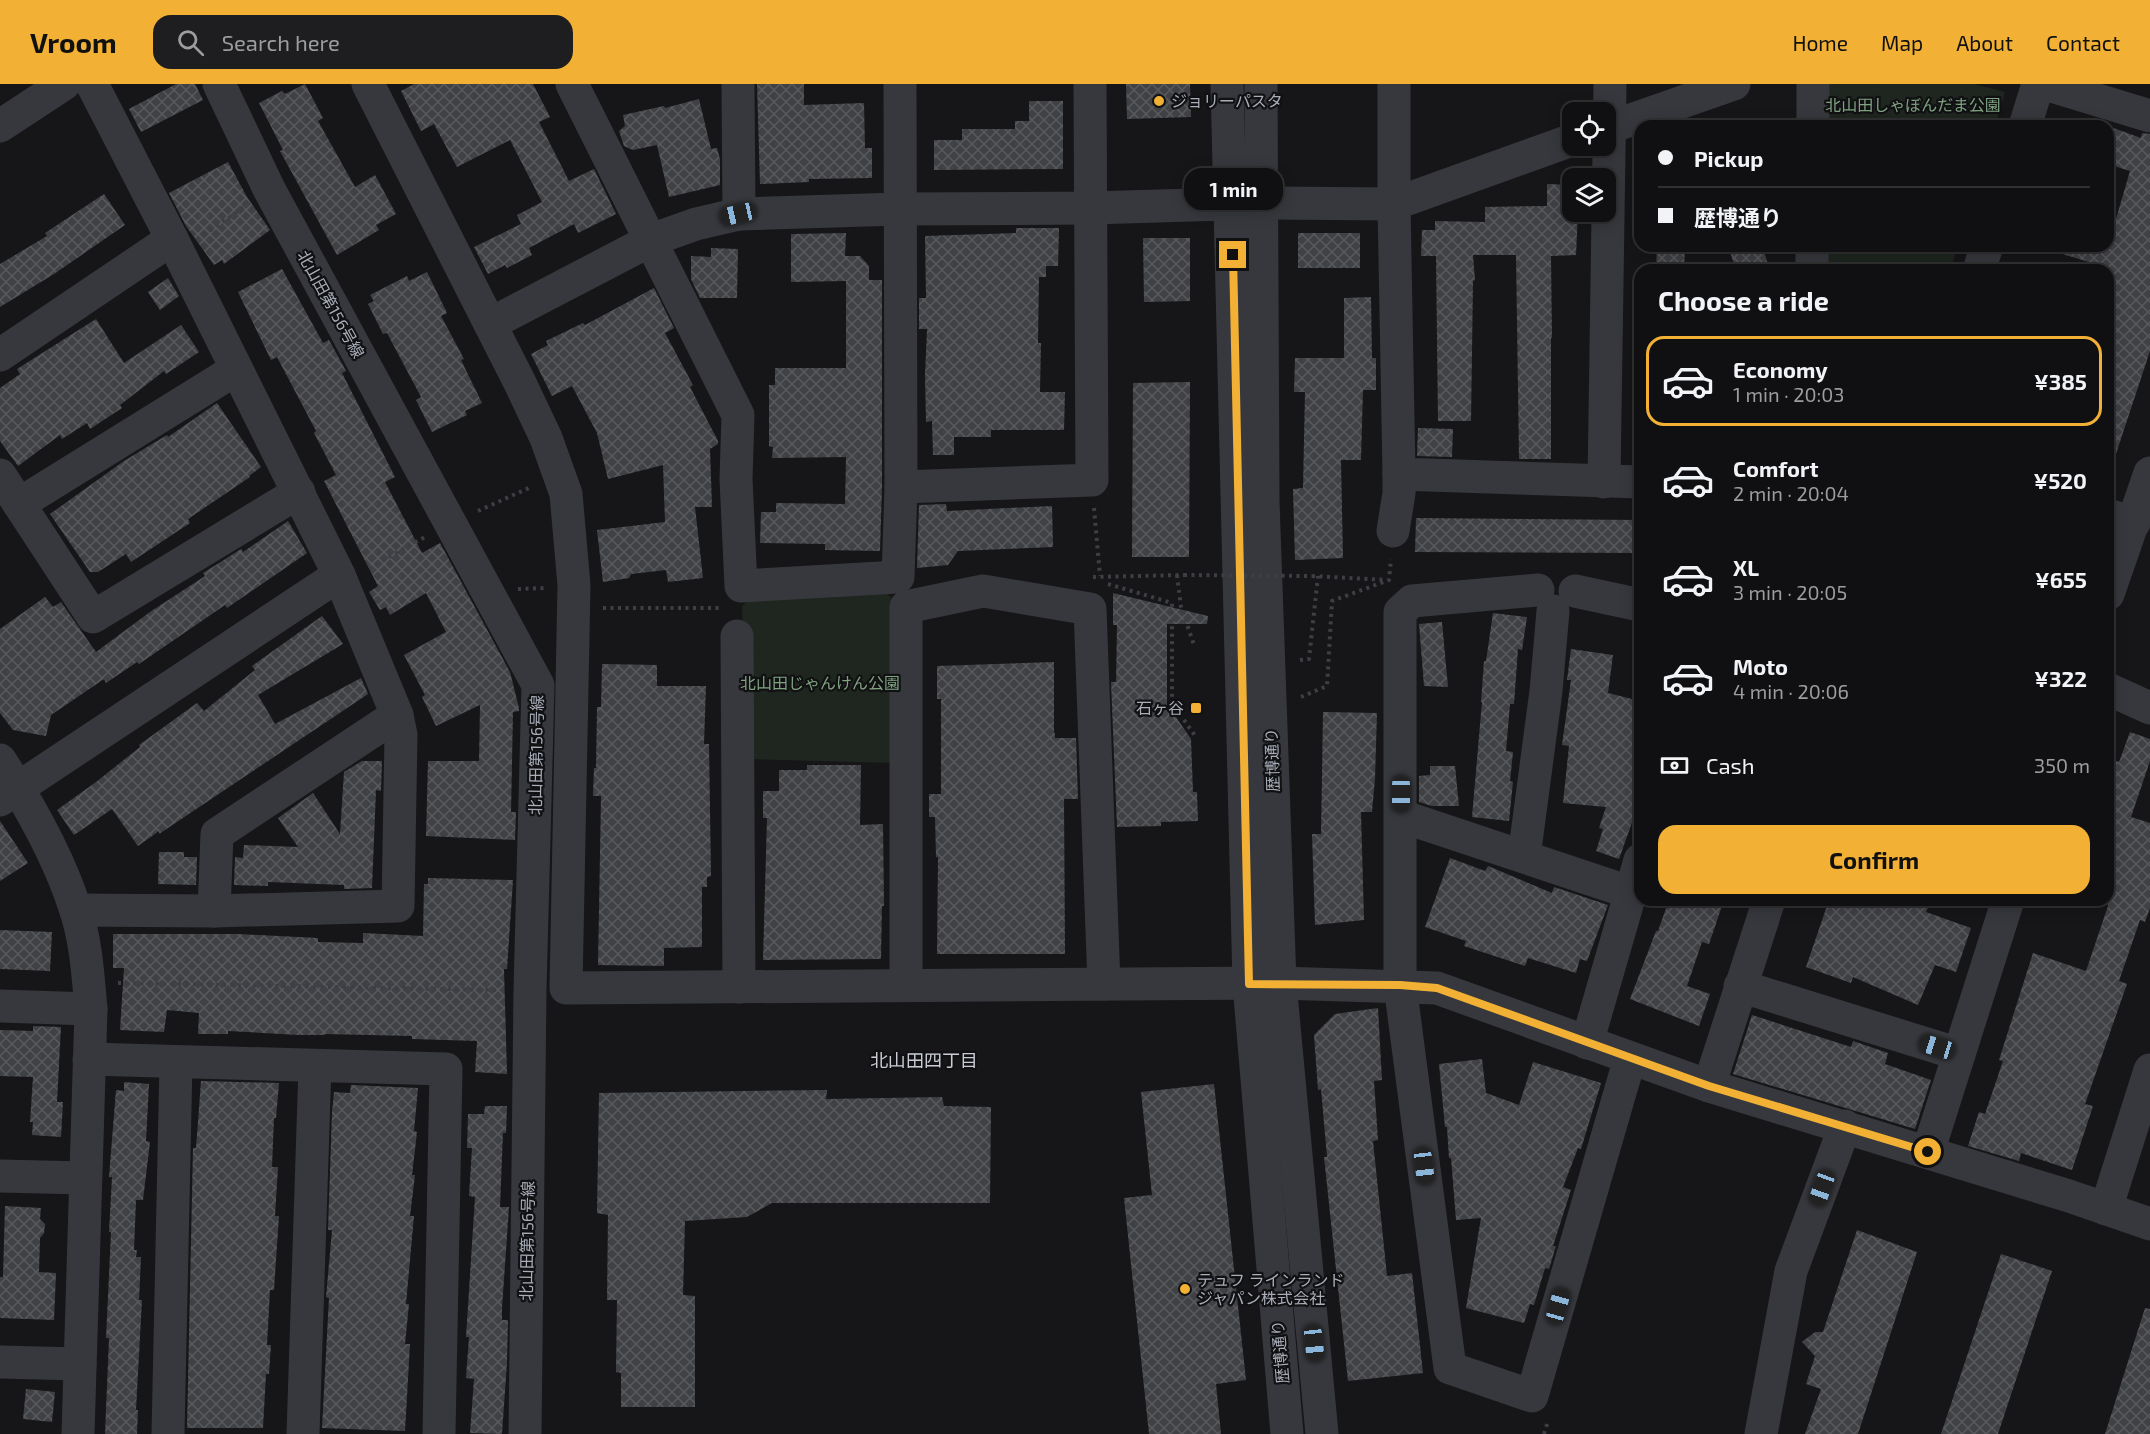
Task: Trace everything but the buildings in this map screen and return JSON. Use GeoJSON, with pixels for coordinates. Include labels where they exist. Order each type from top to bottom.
{"type":"FeatureCollection","features":[{"type":"Feature","properties":{"kind":"street"},"geometry":{"type":"LineString","coordinates":[[0,126],[64,84]]}},
{"type":"Feature","properties":{"kind":"street"},"geometry":{"type":"LineString","coordinates":[[76,910],[214,911],[398,906],[401,735],[398,715],[340,579],[299,492],[92,84]]}},
{"type":"Feature","properties":{"kind":"street","name":"北山田第156号線"},"geometry":{"type":"LineString","coordinates":[[219,84],[269,189],[538,685],[530,990],[525,1434]]}},
{"type":"Feature","properties":{"kind":"street"},"geometry":{"type":"LineString","coordinates":[[368,84],[546,438],[566,494],[574,585],[566,988],[1104,984],[1400,985],[1437,988],[1709,1086],[1845,1126],[2150,1224]]}},
{"type":"Feature","properties":{"kind":"street"},"geometry":{"type":"LineString","coordinates":[[572,84],[738,415],[736,479],[741,586],[898,577],[901,487],[900,84]]}},
{"type":"Feature","properties":{"kind":"street"},"geometry":{"type":"LineString","coordinates":[[738,84],[738,214]]}},
{"type":"Feature","properties":{"kind":"street"},"geometry":{"type":"LineString","coordinates":[[901,487],[1092,480],[1090,84]]}},
{"type":"Feature","properties":{"kind":"street","name":"歴博通り"},"geometry":{"type":"LineString","coordinates":[[1227,84],[1246,203],[1264,984],[1287,1434]]}},
{"type":"Feature","properties":{"kind":"street","name":"歴博通り"},"geometry":{"type":"LineString","coordinates":[[1246,203],[1261,84]]}},
{"type":"Feature","properties":{"kind":"street"},"geometry":{"type":"LineString","coordinates":[[1393,531],[1400,474],[1394,204],[1394,84]]}},
{"type":"Feature","properties":{"kind":"street"},"geometry":{"type":"LineString","coordinates":[[1609,102],[1610,84]]}},
{"type":"Feature","properties":{"kind":"street"},"geometry":{"type":"LineString","coordinates":[[1616,125],[1734,84]]}},
{"type":"Feature","properties":{"kind":"street"},"geometry":{"type":"LineString","coordinates":[[1813,84],[1813,120]]}},
{"type":"Feature","properties":{"kind":"street"},"geometry":{"type":"LineString","coordinates":[[2027,120],[2038,84]]}},
{"type":"Feature","properties":{"kind":"street"},"geometry":{"type":"LineString","coordinates":[[2045,84],[2150,116]]}},
{"type":"Feature","properties":{"kind":"street"},"geometry":{"type":"LineString","coordinates":[[490,324],[651,240],[696,224],[738,214],[1246,203],[1394,204],[1562,144]]}},
{"type":"Feature","properties":{"kind":"street"},"geometry":{"type":"LineString","coordinates":[[1604,482],[1608,156]]}},
{"type":"Feature","properties":{"kind":"street"},"geometry":{"type":"LineString","coordinates":[[0,355],[175,246]]}},
{"type":"Feature","properties":{"kind":"street"},"geometry":{"type":"LineString","coordinates":[[19,504],[235,369]]}},
{"type":"Feature","properties":{"kind":"street"},"geometry":{"type":"LineString","coordinates":[[2114,559],[2121,519],[2150,473]]}},
{"type":"Feature","properties":{"kind":"street"},"geometry":{"type":"LineString","coordinates":[[1400,474],[1634,482]]}},
{"type":"Feature","properties":{"kind":"street"},"geometry":{"type":"LineString","coordinates":[[0,475],[93,617],[299,492]]}},
{"type":"Feature","properties":{"kind":"street"},"geometry":{"type":"LineString","coordinates":[[9,793],[340,579]]}},
{"type":"Feature","properties":{"kind":"street"},"geometry":{"type":"LineString","coordinates":[[1629,1058],[1532,1396],[1450,1368],[1400,985],[1401,590],[1634,605]]}},
{"type":"Feature","properties":{"kind":"street"},"geometry":{"type":"LineString","coordinates":[[906,985],[906,607],[983,591],[1090,609],[1104,984]]}},
{"type":"Feature","properties":{"kind":"street"},"geometry":{"type":"LineString","coordinates":[[1524,857],[1555,598]]}},
{"type":"Feature","properties":{"kind":"street"},"geometry":{"type":"LineString","coordinates":[[731,622],[739,987]]}},
{"type":"Feature","properties":{"kind":"street"},"geometry":{"type":"LineString","coordinates":[[2114,692],[2150,708]]}},
{"type":"Feature","properties":{"kind":"street"},"geometry":{"type":"LineString","coordinates":[[214,911],[217,834],[398,715]]}},
{"type":"Feature","properties":{"kind":"street"},"geometry":{"type":"LineString","coordinates":[[0,760],[9,793],[61,870],[76,910],[86,959],[90,996],[89,1059],[78,1434]]}},
{"type":"Feature","properties":{"kind":"street"},"geometry":{"type":"LineString","coordinates":[[1401,816],[1629,892]]}},
{"type":"Feature","properties":{"kind":"street"},"geometry":{"type":"LineString","coordinates":[[1587,1042],[1634,878]]}},
{"type":"Feature","properties":{"kind":"street"},"geometry":{"type":"LineString","coordinates":[[1709,1086],[1767,906]]}},
{"type":"Feature","properties":{"kind":"street"},"geometry":{"type":"LineString","coordinates":[[1928,1152],[2006,906]]}},
{"type":"Feature","properties":{"kind":"street","name":"歴博通り"},"geometry":{"type":"LineString","coordinates":[[1264,984],[1322,1434]]}},
{"type":"Feature","properties":{"kind":"street"},"geometry":{"type":"LineString","coordinates":[[1740,986],[1959,1054]]}},
{"type":"Feature","properties":{"kind":"street"},"geometry":{"type":"LineString","coordinates":[[0,1006],[90,996]]}},
{"type":"Feature","properties":{"kind":"street"},"geometry":{"type":"LineString","coordinates":[[89,1059],[446,1069],[439,1434]]}},
{"type":"Feature","properties":{"kind":"street"},"geometry":{"type":"LineString","coordinates":[[168,1434],[176,1062]]}},
{"type":"Feature","properties":{"kind":"street"},"geometry":{"type":"LineString","coordinates":[[303,1434],[315,1066]]}},
{"type":"Feature","properties":{"kind":"street"},"geometry":{"type":"LineString","coordinates":[[2106,1209],[2150,1070]]}},
{"type":"Feature","properties":{"kind":"street"},"geometry":{"type":"LineString","coordinates":[[1761,1434],[1791,1271],[1845,1126]]}},
{"type":"Feature","properties":{"kind":"street"},"geometry":{"type":"LineString","coordinates":[[0,1176],[85,1178]]}},
{"type":"Feature","properties":{"kind":"street"},"geometry":{"type":"LineString","coordinates":[[0,1362],[80,1364]]}},
{"type":"Feature","properties":{"kind":"path"},"geometry":{"type":"LineString","coordinates":[[175,246],[269,189]]}},
{"type":"Feature","properties":{"kind":"path"},"geometry":{"type":"LineString","coordinates":[[1092,480],[1100,576]]}},
{"type":"Feature","properties":{"kind":"path"},"geometry":{"type":"LineString","coordinates":[[340,579],[451,523],[537,485]]}},
{"type":"Feature","properties":{"kind":"path"},"geometry":{"type":"LineString","coordinates":[[1178,575],[1181,607],[1194,645]]}},
{"type":"Feature","properties":{"kind":"path"},"geometry":{"type":"LineString","coordinates":[[1300,660],[1309,658],[1315,576]]}},
{"type":"Feature","properties":{"kind":"path"},"geometry":{"type":"LineString","coordinates":[[1196,737],[1172,703],[1172,603],[1084,577],[1315,576],[1401,590]]}},
{"type":"Feature","properties":{"kind":"path"},"geometry":{"type":"LineString","coordinates":[[1301,697],[1327,686],[1332,602],[1401,590]]}},
{"type":"Feature","properties":{"kind":"path"},"geometry":{"type":"LineString","coordinates":[[1172,608],[1181,607]]}},
{"type":"Feature","properties":{"kind":"path"},"geometry":{"type":"LineString","coordinates":[[592,608],[731,622]]}},
{"type":"Feature","properties":{"kind":"path"},"geometry":{"type":"LineString","coordinates":[[90,996],[530,990]]}},
{"type":"Feature","properties":{"kind":"green space","name":"北山田しゃぼんだま公園"},"geometry":{"type":"Polygon","coordinates":[[[1822,84],[1974,84],[2005,92],[1997,120],[1822,120],[1822,84]]]}},
{"type":"Feature","properties":{"kind":"green space"},"geometry":{"type":"Polygon","coordinates":[[[1822,252],[1956,252],[1952,264],[1821,264],[1822,252]]]}},
{"type":"Feature","properties":{"kind":"green space","name":"北山田じゃんけん公園"},"geometry":{"type":"Polygon","coordinates":[[[884,590],[897,604],[893,763],[747,759],[742,606],[753,596],[884,590]]]}},
{"type":"Feature","properties":{"kind":"place","name":"ジョリーパスタ"},"geometry":{"type":"Point","coordinates":[1159,101]}},
{"type":"Feature","properties":{"kind":"place","name":"石ヶ谷"},"geometry":{"type":"Point","coordinates":[1196,708]}},
{"type":"Feature","properties":{"kind":"place","name":"テュフ ラインランド ジャパン株式会社"},"geometry":{"type":"Point","coordinates":[1185,1289]}},
{"type":"Feature","properties":{"kind":"district","name":"北山田四丁目"},"geometry":{"type":"Point","coordinates":[924,1061]}},
{"type":"Feature","properties":{"kind":"route"},"geometry":{"type":"LineString","coordinates":[[1233,255],[1249,984],[1400,985],[1437,988],[1709,1086],[1928,1152]]}}]}
